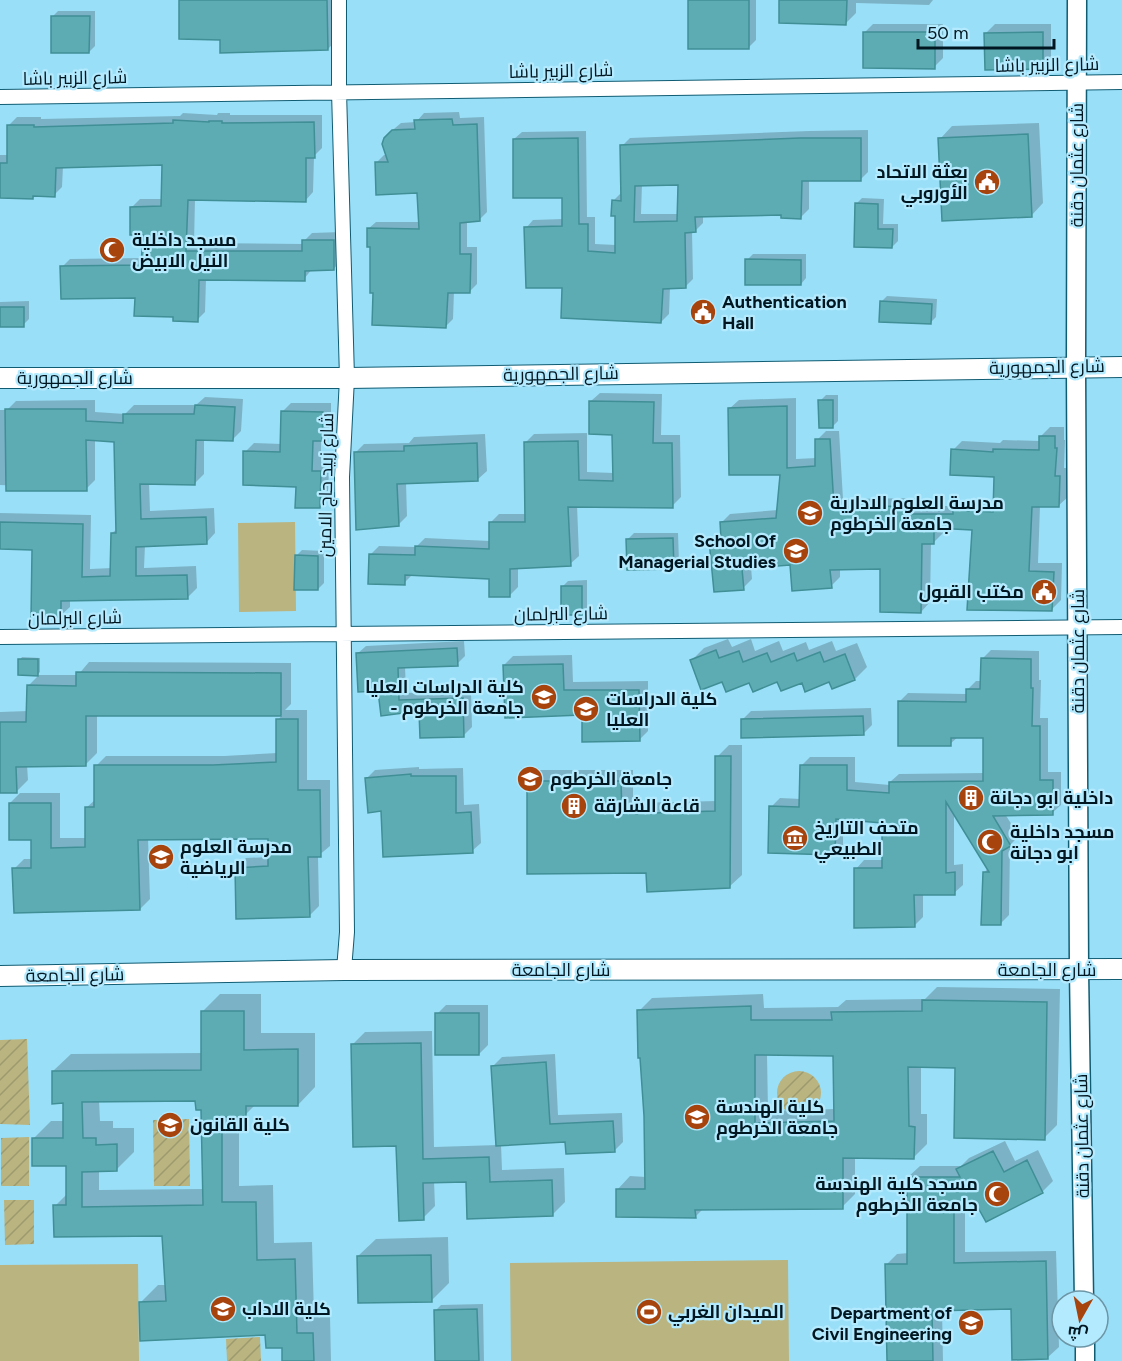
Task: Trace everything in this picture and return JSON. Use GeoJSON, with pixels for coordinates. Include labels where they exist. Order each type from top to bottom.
{"type":"FeatureCollection","features":[{"type":"Feature","properties":{"kind":"main road","name":"شارع الجمهورية"},"geometry":{"type":"LineString","coordinates":[[0,378],[347,378],[1122,367]]}},
{"type":"Feature","properties":{"kind":"main road","name":"شارع الجامعة"},"geometry":{"type":"LineString","coordinates":[[0,976],[344,970],[1122,969]]}},
{"type":"Feature","properties":{"kind":"street","name":"شارع زبيد حاج الامين"},"geometry":{"type":"LineString","coordinates":[[339,0],[339,91],[347,378],[342,477],[347,932],[344,970]]}},
{"type":"Feature","properties":{"kind":"street","name":"شارع عثمان دقنة"},"geometry":{"type":"LineString","coordinates":[[1077,0],[1079,970],[1084,1289]]}},
{"type":"Feature","properties":{"kind":"street","name":"شارع الزبير باشا"},"geometry":{"type":"LineString","coordinates":[[0,97],[1122,82]]}},
{"type":"Feature","properties":{"kind":"street","name":"شارع البرلمان"},"geometry":{"type":"LineString","coordinates":[[0,637],[1122,627]]}},
{"type":"Feature","properties":{"kind":"shaded area"},"geometry":{"type":"Polygon","coordinates":[[[295,522],[296,611],[239,612],[238,523],[295,522]]]}},
{"type":"Feature","properties":{"kind":"shaded area"},"geometry":{"type":"Polygon","coordinates":[[[27,1039],[30,1125],[0,1124],[0,1040],[27,1039]]]}},
{"type":"Feature","properties":{"kind":"shaded area"},"geometry":{"type":"Polygon","coordinates":[[[799,1071],[814,1078],[821,1093],[814,1108],[799,1115],[784,1108],[777,1093],[784,1078],[799,1071]]]}},
{"type":"Feature","properties":{"kind":"shaded area"},"geometry":{"type":"Polygon","coordinates":[[[189,1119],[190,1186],[154,1186],[153,1120],[189,1119]]]}},
{"type":"Feature","properties":{"kind":"shaded area"},"geometry":{"type":"Polygon","coordinates":[[[29,1137],[29,1186],[1,1186],[1,1138],[29,1137]]]}},
{"type":"Feature","properties":{"kind":"shaded area"},"geometry":{"type":"Polygon","coordinates":[[[4,1200],[34,1200],[34,1244],[5,1245],[4,1200]]]}},
{"type":"Feature","properties":{"kind":"shaded area","name":"الميدان الغربي"},"geometry":{"type":"Polygon","coordinates":[[[788,1260],[789,1361],[511,1361],[510,1263],[788,1260]]]}},
{"type":"Feature","properties":{"kind":"shaded area"},"geometry":{"type":"Polygon","coordinates":[[[138,1264],[139,1361],[0,1361],[0,1265],[138,1264]]]}},
{"type":"Feature","properties":{"kind":"shaded area"},"geometry":{"type":"Polygon","coordinates":[[[260,1337],[261,1361],[227,1361],[226,1339],[260,1337]]]}},
{"type":"Feature","properties":{"kind":"building"},"geometry":{"type":"Polygon","coordinates":[[[179,0],[327,0],[328,50],[220,53],[220,40],[179,39],[179,0]]]}},
{"type":"Feature","properties":{"kind":"building"},"geometry":{"type":"Polygon","coordinates":[[[688,0],[749,0],[749,49],[688,49],[688,0]]]}},
{"type":"Feature","properties":{"kind":"building"},"geometry":{"type":"Polygon","coordinates":[[[779,0],[847,0],[846,25],[779,23],[779,0]]]}},
{"type":"Feature","properties":{"kind":"building"},"geometry":{"type":"Polygon","coordinates":[[[51,16],[90,16],[89,53],[51,53],[51,16]]]}},
{"type":"Feature","properties":{"kind":"building"},"geometry":{"type":"Polygon","coordinates":[[[863,32],[935,32],[935,69],[863,68],[863,32]]]}},
{"type":"Feature","properties":{"kind":"building"},"geometry":{"type":"Polygon","coordinates":[[[1043,32],[1043,69],[985,70],[984,33],[1043,32]]]}},
{"type":"Feature","properties":{"kind":"building"},"geometry":{"type":"Polygon","coordinates":[[[452,119],[453,125],[477,124],[480,221],[460,223],[460,254],[471,254],[470,293],[448,293],[446,328],[372,325],[373,293],[370,293],[370,247],[367,247],[367,228],[419,229],[417,193],[376,195],[375,162],[388,162],[382,144],[384,138],[392,130],[415,129],[414,120],[452,119]]]}},
{"type":"Feature","properties":{"kind":"building"},"geometry":{"type":"Polygon","coordinates":[[[173,120],[222,121],[222,123],[314,122],[315,158],[306,158],[306,202],[188,200],[186,251],[302,251],[302,240],[334,240],[334,270],[305,271],[305,281],[199,280],[198,322],[173,321],[173,317],[134,316],[135,298],[61,299],[60,266],[141,265],[143,235],[130,235],[130,207],[161,206],[162,165],[56,168],[55,197],[0,198],[0,163],[7,163],[7,125],[34,125],[34,127],[173,123],[173,120]]]}},
{"type":"Feature","properties":{"kind":"building"},"geometry":{"type":"Polygon","coordinates":[[[1028,134],[1032,217],[942,221],[938,138],[1028,134]]]}},
{"type":"Feature","properties":{"kind":"building"},"geometry":{"type":"Polygon","coordinates":[[[578,138],[579,224],[588,224],[588,251],[615,253],[615,216],[611,216],[612,200],[621,201],[620,145],[861,138],[861,181],[802,181],[801,219],[781,218],[781,215],[695,217],[696,232],[685,233],[686,288],[663,289],[661,323],[561,318],[562,288],[526,288],[524,227],[562,226],[562,198],[513,198],[513,139],[578,138]],[[678,185],[635,186],[634,222],[677,221],[678,185]]]}},
{"type":"Feature","properties":{"kind":"building"},"geometry":{"type":"Polygon","coordinates":[[[855,203],[878,204],[878,229],[893,229],[892,248],[854,247],[855,203]]]}},
{"type":"Feature","properties":{"kind":"building"},"geometry":{"type":"Polygon","coordinates":[[[745,259],[801,260],[801,285],[745,285],[745,259]]]}},
{"type":"Feature","properties":{"kind":"building"},"geometry":{"type":"Polygon","coordinates":[[[880,301],[932,304],[931,324],[879,322],[880,301]]]}},
{"type":"Feature","properties":{"kind":"building"},"geometry":{"type":"Polygon","coordinates":[[[0,307],[24,307],[24,327],[0,327],[0,307]]]}},
{"type":"Feature","properties":{"kind":"building"},"geometry":{"type":"Polygon","coordinates":[[[818,400],[833,400],[833,428],[819,428],[818,400]]]}},
{"type":"Feature","properties":{"kind":"building"},"geometry":{"type":"Polygon","coordinates":[[[589,401],[654,402],[653,443],[672,443],[673,508],[568,507],[571,566],[510,569],[510,597],[489,597],[489,579],[405,575],[405,585],[368,584],[369,554],[415,555],[415,546],[489,549],[489,522],[525,522],[524,442],[578,441],[579,480],[613,481],[612,435],[589,434],[589,401]]]}},
{"type":"Feature","properties":{"kind":"building"},"geometry":{"type":"Polygon","coordinates":[[[195,405],[235,407],[233,441],[196,440],[195,485],[140,484],[141,519],[206,517],[207,544],[136,547],[136,576],[187,575],[188,599],[61,601],[61,617],[31,617],[32,550],[0,549],[0,522],[83,524],[82,577],[110,576],[111,533],[116,533],[114,442],[86,440],[87,491],[6,491],[5,409],[86,409],[86,421],[123,423],[123,414],[194,414],[195,405]]]}},
{"type":"Feature","properties":{"kind":"building"},"geometry":{"type":"Polygon","coordinates":[[[787,406],[787,468],[815,466],[815,439],[830,439],[834,507],[911,506],[910,514],[953,514],[953,510],[993,512],[994,477],[950,475],[951,449],[993,452],[993,449],[1039,450],[1039,436],[1055,436],[1055,448],[1057,448],[1055,476],[1060,476],[1059,507],[1032,507],[1029,571],[1054,572],[1052,611],[967,610],[972,530],[934,528],[934,544],[922,544],[921,613],[880,612],[880,569],[830,570],[832,588],[792,591],[790,565],[742,569],[744,590],[714,592],[709,540],[721,539],[720,522],[776,518],[780,475],[729,475],[728,408],[787,406]]]}},
{"type":"Feature","properties":{"kind":"building"},"geometry":{"type":"Polygon","coordinates":[[[281,411],[323,412],[322,441],[313,441],[312,471],[321,471],[320,508],[295,508],[296,487],[243,485],[243,451],[280,452],[281,411]]]}},
{"type":"Feature","properties":{"kind":"building"},"geometry":{"type":"Polygon","coordinates":[[[477,443],[478,481],[397,484],[399,526],[356,530],[354,452],[404,451],[404,446],[477,443]]]}},
{"type":"Feature","properties":{"kind":"building"},"geometry":{"type":"Polygon","coordinates":[[[673,538],[674,569],[627,570],[626,539],[673,538]]]}},
{"type":"Feature","properties":{"kind":"building"},"geometry":{"type":"Polygon","coordinates":[[[295,555],[318,556],[318,590],[294,590],[295,555]]]}},
{"type":"Feature","properties":{"kind":"building"},"geometry":{"type":"Polygon","coordinates":[[[561,586],[582,586],[582,615],[561,615],[561,586]]]}},
{"type":"Feature","properties":{"kind":"building"},"geometry":{"type":"Polygon","coordinates":[[[457,648],[458,666],[398,668],[399,700],[463,698],[464,737],[420,738],[419,711],[381,716],[378,691],[358,692],[356,653],[457,648]]]}},
{"type":"Feature","properties":{"kind":"building"},"geometry":{"type":"Polygon","coordinates":[[[716,650],[719,658],[739,651],[743,662],[767,653],[771,662],[794,653],[797,661],[820,652],[824,662],[845,654],[855,680],[832,689],[829,682],[805,692],[802,683],[781,691],[777,682],[753,692],[749,683],[726,692],[722,682],[701,690],[690,660],[716,650]]]}},
{"type":"Feature","properties":{"kind":"building"},"geometry":{"type":"Polygon","coordinates":[[[981,658],[1031,659],[1032,726],[1040,726],[1040,780],[1053,780],[1053,815],[993,816],[1011,846],[1002,851],[1001,925],[981,925],[983,872],[989,872],[946,802],[946,873],[955,872],[955,895],[914,895],[915,927],[854,928],[854,868],[882,868],[882,823],[836,819],[835,855],[768,853],[769,806],[799,807],[800,765],[847,765],[847,790],[889,793],[889,782],[983,781],[983,738],[951,738],[951,746],[898,746],[898,701],[966,702],[966,689],[980,689],[981,658]]]}},
{"type":"Feature","properties":{"kind":"building"},"geometry":{"type":"Polygon","coordinates":[[[18,659],[38,659],[38,676],[18,675],[18,659]]]}},
{"type":"Feature","properties":{"kind":"building"},"geometry":{"type":"Polygon","coordinates":[[[563,664],[564,690],[639,690],[640,741],[582,742],[582,715],[505,718],[503,665],[563,664]]]}},
{"type":"Feature","properties":{"kind":"building"},"geometry":{"type":"Polygon","coordinates":[[[76,672],[281,673],[281,716],[86,716],[86,766],[16,767],[17,793],[0,793],[0,722],[26,722],[27,685],[76,686],[76,672]]]}},
{"type":"Feature","properties":{"kind":"building"},"geometry":{"type":"Polygon","coordinates":[[[863,716],[864,735],[741,738],[741,719],[863,716]]]}},
{"type":"Feature","properties":{"kind":"building"},"geometry":{"type":"Polygon","coordinates":[[[276,719],[298,719],[298,790],[320,790],[321,857],[308,857],[310,917],[236,919],[235,868],[268,866],[268,839],[138,840],[140,910],[14,913],[12,868],[31,868],[31,840],[9,840],[9,803],[51,803],[51,848],[85,847],[85,807],[94,807],[94,765],[213,765],[276,762],[276,719]]]}},
{"type":"Feature","properties":{"kind":"building"},"geometry":{"type":"Polygon","coordinates":[[[715,756],[731,756],[730,888],[647,892],[646,873],[527,874],[527,781],[621,781],[622,814],[715,811],[715,756]]]}},
{"type":"Feature","properties":{"kind":"building"},"geometry":{"type":"Polygon","coordinates":[[[411,774],[411,776],[456,776],[456,813],[471,812],[473,853],[383,857],[381,811],[368,813],[365,778],[411,774]]]}},
{"type":"Feature","properties":{"kind":"building"},"geometry":{"type":"Polygon","coordinates":[[[922,1000],[1047,1002],[1045,1140],[954,1138],[955,1068],[908,1067],[909,1126],[915,1127],[914,1159],[843,1158],[843,1209],[695,1210],[696,1218],[616,1217],[616,1189],[645,1189],[644,1116],[640,1058],[638,1058],[637,1010],[751,1006],[751,1020],[832,1020],[831,1012],[922,1011],[922,1000]],[[755,1055],[755,1123],[834,1121],[833,1056],[755,1055]]]}},
{"type":"Feature","properties":{"kind":"building"},"geometry":{"type":"Polygon","coordinates":[[[201,1011],[244,1011],[244,1050],[298,1049],[298,1106],[246,1106],[246,1117],[222,1117],[222,1202],[256,1202],[257,1260],[295,1259],[297,1333],[313,1333],[314,1361],[282,1361],[282,1348],[266,1348],[265,1335],[140,1341],[139,1302],[166,1301],[162,1236],[54,1237],[53,1205],[66,1205],[66,1166],[32,1166],[32,1138],[63,1138],[63,1103],[52,1104],[52,1071],[201,1070],[201,1011]],[[195,1101],[82,1102],[83,1138],[96,1138],[96,1145],[117,1144],[117,1171],[82,1172],[82,1207],[203,1205],[201,1110],[196,1110],[195,1101]]]}},
{"type":"Feature","properties":{"kind":"building"},"geometry":{"type":"Polygon","coordinates":[[[435,1013],[479,1013],[479,1055],[435,1055],[435,1013]]]}},
{"type":"Feature","properties":{"kind":"building"},"geometry":{"type":"Polygon","coordinates":[[[421,1043],[423,1159],[489,1157],[490,1182],[552,1180],[553,1216],[467,1219],[466,1182],[423,1183],[424,1220],[399,1221],[396,1146],[353,1147],[351,1044],[421,1043]]]}},
{"type":"Feature","properties":{"kind":"building"},"geometry":{"type":"Polygon","coordinates":[[[546,1062],[550,1124],[613,1121],[615,1152],[566,1154],[565,1142],[496,1146],[491,1066],[546,1062]]]}},
{"type":"Feature","properties":{"kind":"building"},"geometry":{"type":"Polygon","coordinates":[[[993,1151],[1004,1172],[1027,1160],[1043,1193],[986,1222],[976,1204],[954,1204],[954,1263],[1046,1261],[1048,1359],[1012,1360],[1011,1309],[932,1311],[933,1361],[887,1361],[885,1264],[907,1264],[907,1177],[960,1177],[956,1169],[993,1151]]]}},
{"type":"Feature","properties":{"kind":"building"},"geometry":{"type":"Polygon","coordinates":[[[431,1255],[432,1302],[358,1303],[357,1256],[431,1255]]]}},
{"type":"Feature","properties":{"kind":"building"},"geometry":{"type":"Polygon","coordinates":[[[477,1309],[479,1361],[435,1361],[434,1310],[477,1309]]]}},
{"type":"Feature","properties":{"kind":"place","name":"بعثة الاتحاد الأوروبي"},"geometry":{"type":"Point","coordinates":[987,182]}},
{"type":"Feature","properties":{"kind":"place","name":"مسجد داخلية النيل الابيض"},"geometry":{"type":"Point","coordinates":[112,250]}},
{"type":"Feature","properties":{"kind":"place","name":"Authentication Hall"},"geometry":{"type":"Point","coordinates":[703,312]}},
{"type":"Feature","properties":{"kind":"place","name":"مدرسة العلوم الادارية جامعة الخرطوم"},"geometry":{"type":"Point","coordinates":[810,513]}},
{"type":"Feature","properties":{"kind":"place","name":"School Of Managerial Studies"},"geometry":{"type":"Point","coordinates":[796,551]}},
{"type":"Feature","properties":{"kind":"place","name":"مكتب القبول"},"geometry":{"type":"Point","coordinates":[1044,592]}},
{"type":"Feature","properties":{"kind":"place","name":"كلية الدراسات العليا - جامعة الخرطوم"},"geometry":{"type":"Point","coordinates":[544,697]}},
{"type":"Feature","properties":{"kind":"place","name":"كلية الدراسات العليا"},"geometry":{"type":"Point","coordinates":[586,709]}},
{"type":"Feature","properties":{"kind":"place","name":"جامعة الخرطوم"},"geometry":{"type":"Point","coordinates":[530,779]}},
{"type":"Feature","properties":{"kind":"place","name":"داخلية ابو دجانة"},"geometry":{"type":"Point","coordinates":[971,798]}},
{"type":"Feature","properties":{"kind":"place","name":"قاعة الشارقة"},"geometry":{"type":"Point","coordinates":[574,806]}},
{"type":"Feature","properties":{"kind":"place","name":"متحف التاريخ الطبيعي"},"geometry":{"type":"Point","coordinates":[795,838]}},
{"type":"Feature","properties":{"kind":"place","name":"مسجد داخلية ابو دجانة"},"geometry":{"type":"Point","coordinates":[990,842]}},
{"type":"Feature","properties":{"kind":"place","name":"مدرسة العلوم الرياضية"},"geometry":{"type":"Point","coordinates":[161,857]}},
{"type":"Feature","properties":{"kind":"place","name":"كلية الهندسة جامعة الخرطوم"},"geometry":{"type":"Point","coordinates":[697,1117]}},
{"type":"Feature","properties":{"kind":"place","name":"كلية القانون"},"geometry":{"type":"Point","coordinates":[170,1125]}},
{"type":"Feature","properties":{"kind":"place","name":"مسجد كلية الهندسة جامعة الخرطوم"},"geometry":{"type":"Point","coordinates":[997,1194]}},
{"type":"Feature","properties":{"kind":"place","name":"كلية الاداب"},"geometry":{"type":"Point","coordinates":[223,1309]}},
{"type":"Feature","properties":{"kind":"place","name":"الميدان الغربي"},"geometry":{"type":"Point","coordinates":[649,1312]}},
{"type":"Feature","properties":{"kind":"place","name":"Department of Civil Engineering"},"geometry":{"type":"Point","coordinates":[971,1323]}}]}
